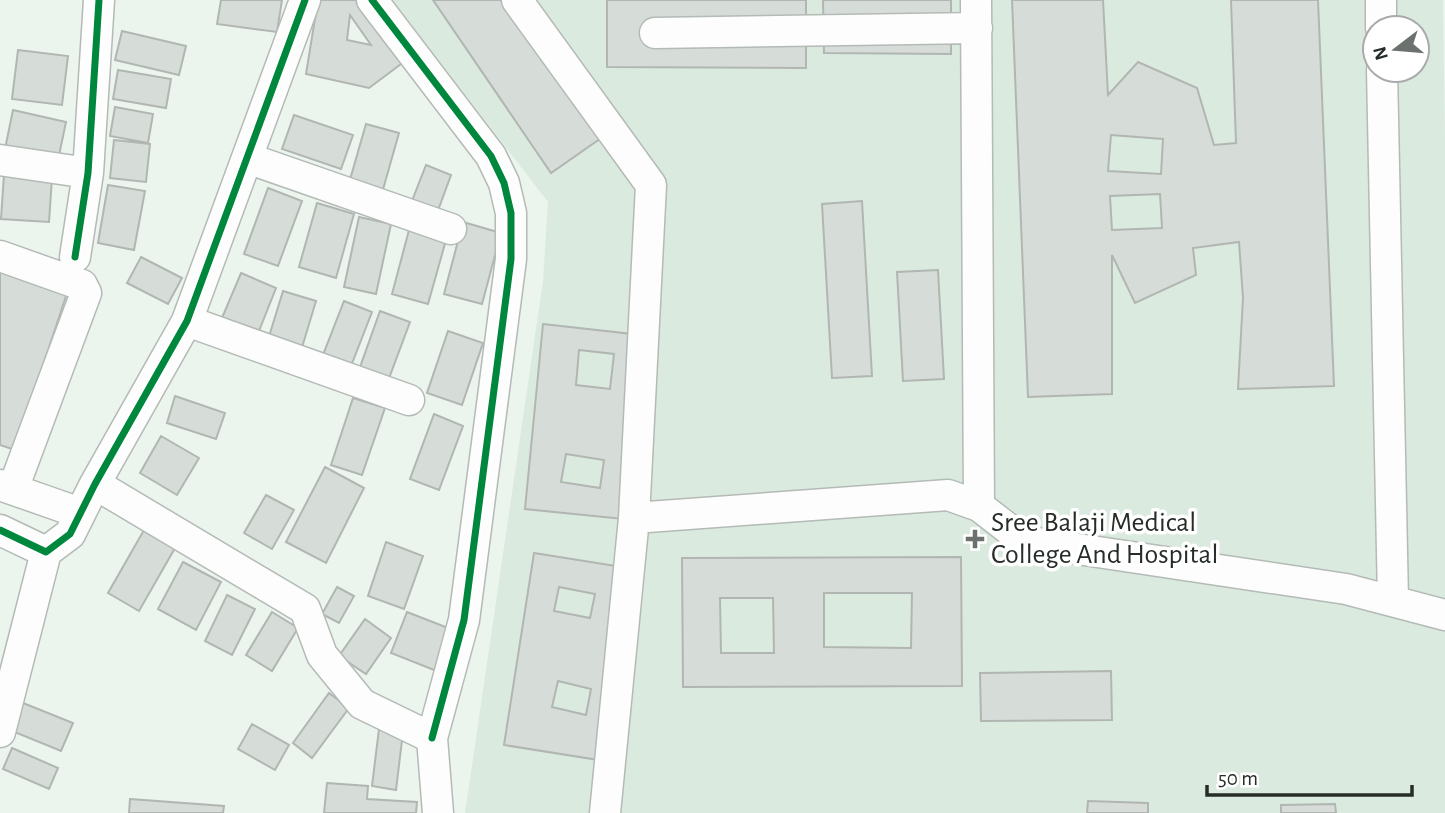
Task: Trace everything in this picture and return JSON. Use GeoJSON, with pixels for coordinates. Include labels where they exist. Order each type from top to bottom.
{"type":"FeatureCollection","features":[{"type":"Feature","properties":{"kind":"street"},"geometry":{"type":"LineString","coordinates":[[75,257],[88,173],[99,0]]}},
{"type":"Feature","properties":{"kind":"street"},"geometry":{"type":"LineString","coordinates":[[0,732],[46,552],[70,534],[95,484],[187,321],[305,0]]}},
{"type":"Feature","properties":{"kind":"street"},"geometry":{"type":"LineString","coordinates":[[372,0],[491,156],[504,183],[511,213],[511,259],[464,620],[432,738],[438,813]]}},
{"type":"Feature","properties":{"kind":"street"},"geometry":{"type":"LineString","coordinates":[[517,0],[651,185],[634,518],[605,813]]}},
{"type":"Feature","properties":{"kind":"street"},"geometry":{"type":"LineString","coordinates":[[655,33],[977,14],[979,506]]}},
{"type":"Feature","properties":{"kind":"street"},"geometry":{"type":"LineString","coordinates":[[1382,84],[1393,600]]}},
{"type":"Feature","properties":{"kind":"street"},"geometry":{"type":"LineString","coordinates":[[247,158],[451,229]]}},
{"type":"Feature","properties":{"kind":"street"},"geometry":{"type":"LineString","coordinates":[[0,160],[88,173]]}},
{"type":"Feature","properties":{"kind":"street"},"geometry":{"type":"LineString","coordinates":[[0,257],[82,285],[86,293],[7,487],[80,513]]}},
{"type":"Feature","properties":{"kind":"street"},"geometry":{"type":"LineString","coordinates":[[187,321],[409,400]]}},
{"type":"Feature","properties":{"kind":"street"},"geometry":{"type":"LineString","coordinates":[[95,484],[305,609],[322,656],[362,704],[432,738]]}},
{"type":"Feature","properties":{"kind":"street"},"geometry":{"type":"LineString","coordinates":[[634,518],[948,495],[979,506],[1024,541],[1346,589],[1445,615]]}},
{"type":"Feature","properties":{"kind":"street"},"geometry":{"type":"LineString","coordinates":[[0,530],[46,552]]}},
{"type":"Feature","properties":{"kind":"shaded area","name":"Sree Balaji Medical College And Hospital"},"geometry":{"type":"Polygon","coordinates":[[[392,0],[1443,0],[1445,813],[465,813],[543,281],[548,202],[392,0]]]}},
{"type":"Feature","properties":{"kind":"building"},"geometry":{"type":"Polygon","coordinates":[[[221,0],[282,0],[277,32],[217,24],[221,0]]]}},
{"type":"Feature","properties":{"kind":"building"},"geometry":{"type":"Polygon","coordinates":[[[318,0],[363,0],[405,61],[369,88],[306,74],[318,0]],[[350,15],[347,40],[371,45],[350,15]]]}},
{"type":"Feature","properties":{"kind":"building"},"geometry":{"type":"Polygon","coordinates":[[[433,0],[510,0],[604,136],[551,173],[433,0]]]}},
{"type":"Feature","properties":{"kind":"building"},"geometry":{"type":"Polygon","coordinates":[[[607,0],[806,0],[806,68],[607,67],[607,0]]]}},
{"type":"Feature","properties":{"kind":"building"},"geometry":{"type":"Polygon","coordinates":[[[823,0],[951,0],[951,54],[824,53],[823,0]]]}},
{"type":"Feature","properties":{"kind":"building"},"geometry":{"type":"Polygon","coordinates":[[[1012,0],[1103,0],[1108,95],[1138,62],[1197,88],[1214,145],[1236,143],[1231,0],[1318,0],[1334,386],[1238,389],[1243,298],[1239,242],[1193,248],[1196,275],[1135,303],[1112,255],[1112,394],[1028,397],[1012,0]],[[1111,135],[1108,171],[1161,174],[1163,139],[1111,135]],[[1160,194],[1110,196],[1112,230],[1162,228],[1160,194]]]}},
{"type":"Feature","properties":{"kind":"building"},"geometry":{"type":"Polygon","coordinates":[[[122,31],[186,46],[179,75],[115,60],[122,31]]]}},
{"type":"Feature","properties":{"kind":"building"},"geometry":{"type":"Polygon","coordinates":[[[18,50],[68,56],[62,105],[12,99],[18,50]]]}},
{"type":"Feature","properties":{"kind":"building"},"geometry":{"type":"Polygon","coordinates":[[[118,70],[171,79],[166,108],[113,99],[118,70]]]}},
{"type":"Feature","properties":{"kind":"building"},"geometry":{"type":"Polygon","coordinates":[[[115,107],[153,114],[148,143],[110,136],[115,107]]]}},
{"type":"Feature","properties":{"kind":"building"},"geometry":{"type":"Polygon","coordinates":[[[13,110],[66,122],[58,160],[5,149],[13,110]]]}},
{"type":"Feature","properties":{"kind":"building"},"geometry":{"type":"Polygon","coordinates":[[[294,115],[353,135],[341,169],[282,149],[294,115]]]}},
{"type":"Feature","properties":{"kind":"building"},"geometry":{"type":"Polygon","coordinates":[[[366,124],[399,133],[382,193],[349,183],[366,124]]]}},
{"type":"Feature","properties":{"kind":"building"},"geometry":{"type":"Polygon","coordinates":[[[114,140],[150,144],[146,182],[110,178],[114,140]]]}},
{"type":"Feature","properties":{"kind":"building"},"geometry":{"type":"Polygon","coordinates":[[[426,165],[451,175],[436,216],[410,206],[426,165]]]}},
{"type":"Feature","properties":{"kind":"building"},"geometry":{"type":"Polygon","coordinates":[[[4,174],[52,178],[49,222],[1,219],[4,174]]]}},
{"type":"Feature","properties":{"kind":"building"},"geometry":{"type":"Polygon","coordinates":[[[108,185],[145,191],[134,250],[98,243],[108,185]]]}},
{"type":"Feature","properties":{"kind":"building"},"geometry":{"type":"Polygon","coordinates":[[[268,188],[302,201],[278,266],[244,254],[268,188]]]}},
{"type":"Feature","properties":{"kind":"building"},"geometry":{"type":"Polygon","coordinates":[[[862,201],[872,376],[832,378],[822,204],[862,201]]]}},
{"type":"Feature","properties":{"kind":"building"},"geometry":{"type":"Polygon","coordinates":[[[317,203],[354,214],[336,278],[299,267],[317,203]]]}},
{"type":"Feature","properties":{"kind":"building"},"geometry":{"type":"Polygon","coordinates":[[[359,217],[391,224],[376,294],[344,287],[359,217]]]}},
{"type":"Feature","properties":{"kind":"building"},"geometry":{"type":"Polygon","coordinates":[[[463,222],[501,233],[482,304],[444,294],[463,222]]]}},
{"type":"Feature","properties":{"kind":"building"},"geometry":{"type":"Polygon","coordinates":[[[409,230],[446,240],[428,304],[392,294],[409,230]]]}},
{"type":"Feature","properties":{"kind":"building"},"geometry":{"type":"Polygon","coordinates":[[[141,257],[182,278],[168,304],[127,283],[141,257]]]}},
{"type":"Feature","properties":{"kind":"building"},"geometry":{"type":"Polygon","coordinates":[[[0,264],[69,287],[15,450],[0,445],[0,264]]]}},
{"type":"Feature","properties":{"kind":"building"},"geometry":{"type":"Polygon","coordinates":[[[938,270],[944,379],[903,381],[897,272],[938,270]]]}},
{"type":"Feature","properties":{"kind":"building"},"geometry":{"type":"Polygon","coordinates":[[[241,273],[276,288],[255,341],[219,325],[241,273]]]}},
{"type":"Feature","properties":{"kind":"building"},"geometry":{"type":"Polygon","coordinates":[[[283,291],[316,301],[300,354],[267,343],[283,291]]]}},
{"type":"Feature","properties":{"kind":"building"},"geometry":{"type":"Polygon","coordinates":[[[344,301],[372,312],[351,366],[323,355],[344,301]]]}},
{"type":"Feature","properties":{"kind":"building"},"geometry":{"type":"Polygon","coordinates":[[[380,311],[410,322],[388,381],[359,370],[380,311]]]}},
{"type":"Feature","properties":{"kind":"building"},"geometry":{"type":"Polygon","coordinates":[[[543,324],[641,335],[623,519],[525,509],[543,324]],[[579,350],[576,385],[610,389],[614,354],[579,350]],[[566,454],[561,482],[600,488],[604,460],[566,454]]]}},
{"type":"Feature","properties":{"kind":"building"},"geometry":{"type":"Polygon","coordinates":[[[448,331],[483,343],[462,405],[427,393],[448,331]]]}},
{"type":"Feature","properties":{"kind":"building"},"geometry":{"type":"Polygon","coordinates":[[[175,396],[225,413],[216,439],[167,423],[175,396]]]}},
{"type":"Feature","properties":{"kind":"building"},"geometry":{"type":"Polygon","coordinates":[[[353,398],[385,408],[362,475],[331,465],[353,398]]]}},
{"type":"Feature","properties":{"kind":"building"},"geometry":{"type":"Polygon","coordinates":[[[434,414],[463,426],[439,490],[410,479],[434,414]]]}},
{"type":"Feature","properties":{"kind":"building"},"geometry":{"type":"Polygon","coordinates":[[[161,436],[199,458],[177,495],[140,473],[161,436]]]}},
{"type":"Feature","properties":{"kind":"building"},"geometry":{"type":"Polygon","coordinates":[[[325,467],[364,488],[326,563],[286,542],[325,467]]]}},
{"type":"Feature","properties":{"kind":"building"},"geometry":{"type":"Polygon","coordinates":[[[266,495],[294,510],[272,549],[244,533],[266,495]]]}},
{"type":"Feature","properties":{"kind":"building"},"geometry":{"type":"Polygon","coordinates":[[[144,530],[175,548],[139,611],[108,593],[144,530]]]}},
{"type":"Feature","properties":{"kind":"building"},"geometry":{"type":"Polygon","coordinates":[[[386,542],[423,556],[404,609],[368,596],[386,542]]]}},
{"type":"Feature","properties":{"kind":"building"},"geometry":{"type":"Polygon","coordinates":[[[534,553],[635,569],[605,761],[504,745],[534,553]],[[559,587],[554,611],[590,618],[595,594],[559,587]],[[558,681],[552,707],[586,715],[591,689],[558,681]]]}},
{"type":"Feature","properties":{"kind":"building"},"geometry":{"type":"Polygon","coordinates":[[[961,557],[962,686],[683,687],[682,558],[961,557]],[[824,593],[824,647],[911,648],[912,593],[824,593]],[[720,598],[721,653],[774,653],[773,598],[720,598]]]}},
{"type":"Feature","properties":{"kind":"building"},"geometry":{"type":"Polygon","coordinates":[[[183,562],[221,582],[196,630],[158,609],[183,562]]]}},
{"type":"Feature","properties":{"kind":"building"},"geometry":{"type":"Polygon","coordinates":[[[337,587],[354,596],[339,623],[322,614],[337,587]]]}},
{"type":"Feature","properties":{"kind":"building"},"geometry":{"type":"Polygon","coordinates":[[[227,595],[255,609],[232,655],[205,641],[227,595]]]}},
{"type":"Feature","properties":{"kind":"building"},"geometry":{"type":"Polygon","coordinates":[[[272,612],[298,628],[272,671],[246,655],[272,612]]]}},
{"type":"Feature","properties":{"kind":"building"},"geometry":{"type":"Polygon","coordinates":[[[407,612],[456,631],[439,672],[391,653],[407,612]]]}},
{"type":"Feature","properties":{"kind":"building"},"geometry":{"type":"Polygon","coordinates":[[[365,619],[391,638],[366,674],[339,656],[365,619]]]}},
{"type":"Feature","properties":{"kind":"building"},"geometry":{"type":"Polygon","coordinates":[[[1111,671],[1112,720],[981,721],[980,673],[1111,671]]]}},
{"type":"Feature","properties":{"kind":"building"},"geometry":{"type":"Polygon","coordinates":[[[329,693],[349,708],[312,758],[293,743],[329,693]]]}},
{"type":"Feature","properties":{"kind":"building"},"geometry":{"type":"Polygon","coordinates":[[[23,703],[73,723],[61,751],[12,731],[23,703]]]}},
{"type":"Feature","properties":{"kind":"building"},"geometry":{"type":"Polygon","coordinates":[[[252,724],[289,745],[275,770],[238,749],[252,724]]]}},
{"type":"Feature","properties":{"kind":"building"},"geometry":{"type":"Polygon","coordinates":[[[379,729],[403,732],[396,790],[372,786],[379,729]]]}},
{"type":"Feature","properties":{"kind":"building"},"geometry":{"type":"Polygon","coordinates":[[[12,748],[58,768],[49,789],[3,769],[12,748]]]}},
{"type":"Feature","properties":{"kind":"building"},"geometry":{"type":"Polygon","coordinates":[[[327,783],[368,786],[367,799],[417,802],[416,813],[324,813],[327,783]]]}},
{"type":"Feature","properties":{"kind":"building"},"geometry":{"type":"Polygon","coordinates":[[[130,799],[224,806],[223,813],[129,813],[130,799]]]}},
{"type":"Feature","properties":{"kind":"building"},"geometry":{"type":"Polygon","coordinates":[[[1088,801],[1148,803],[1148,813],[1087,813],[1088,801]]]}},
{"type":"Feature","properties":{"kind":"building"},"geometry":{"type":"Polygon","coordinates":[[[1335,804],[1336,813],[1281,813],[1281,805],[1335,804]]]}},
{"type":"Feature","properties":{"kind":"cycle path"},"geometry":{"type":"LineString","coordinates":[[75,257],[88,173],[99,0]]}},
{"type":"Feature","properties":{"kind":"cycle path"},"geometry":{"type":"LineString","coordinates":[[0,530],[46,552],[70,534],[95,484],[187,321],[305,0]]}},
{"type":"Feature","properties":{"kind":"cycle path"},"geometry":{"type":"LineString","coordinates":[[372,0],[491,156],[504,183],[511,213],[511,259],[464,620],[432,738]]}},
{"type":"Feature","properties":{"kind":"place","name":"Sree Balaji Medical College And Hospital"},"geometry":{"type":"Point","coordinates":[975,539]}}]}
